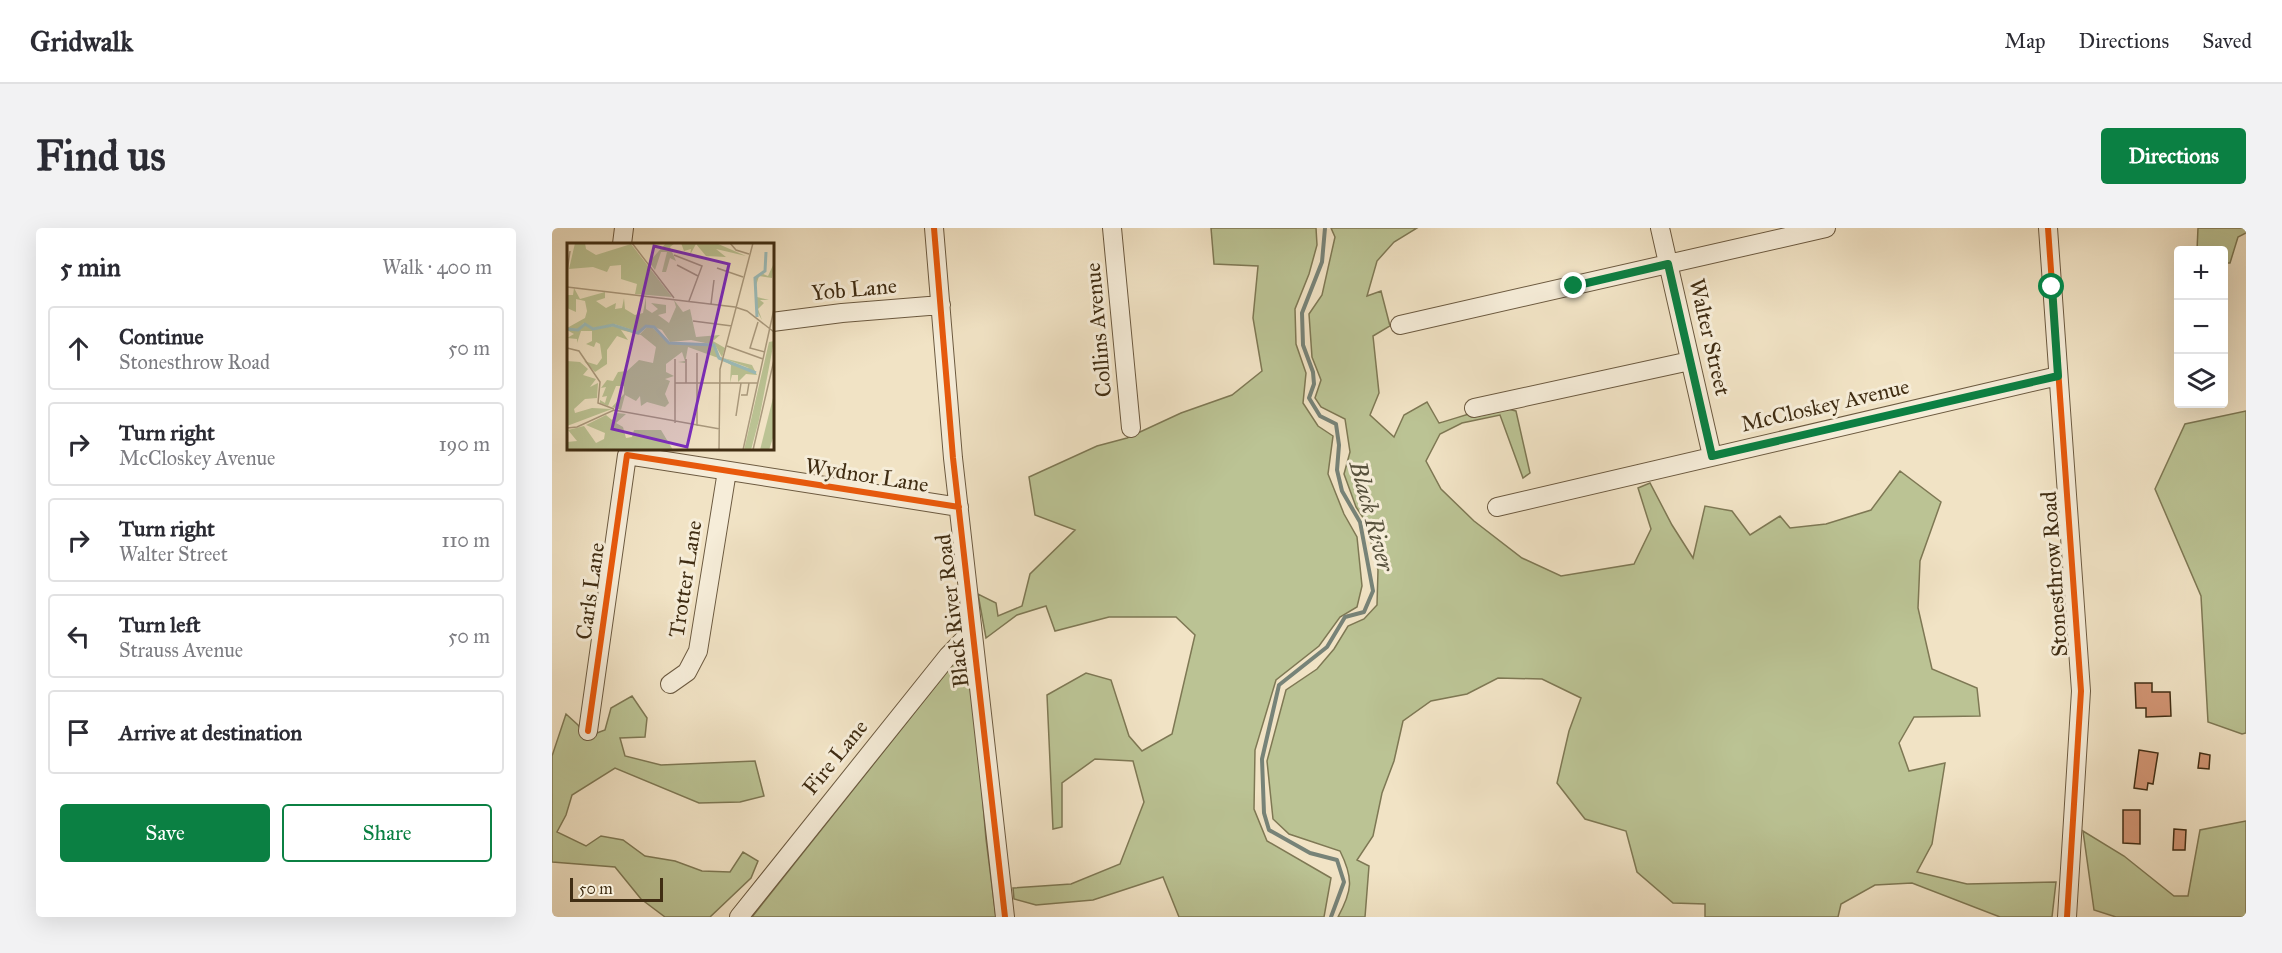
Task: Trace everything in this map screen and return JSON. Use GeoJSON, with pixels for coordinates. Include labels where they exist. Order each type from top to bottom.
{"type":"FeatureCollection","features":[{"type":"Feature","properties":{"kind":"street"},"geometry":{"type":"LineString","coordinates":[[622,243],[624,228]]}},
{"type":"Feature","properties":{"kind":"street","name":"Black River Road"},"geometry":{"type":"LineString","coordinates":[[934,228],[958,507],[1005,917]]}},
{"type":"Feature","properties":{"kind":"street","name":"Collins Avenue"},"geometry":{"type":"LineString","coordinates":[[1112,228],[1131,428]]}},
{"type":"Feature","properties":{"kind":"street","name":"Walter Street"},"geometry":{"type":"LineString","coordinates":[[1660,228],[1712,456]]}},
{"type":"Feature","properties":{"kind":"street"},"geometry":{"type":"LineString","coordinates":[[1400,325],[1826,228]]}},
{"type":"Feature","properties":{"kind":"street","name":"Stonesthrow Road"},"geometry":{"type":"LineString","coordinates":[[2048,228],[2081,691],[2066,916]]}},
{"type":"Feature","properties":{"kind":"street","name":"Yob Lane"},"geometry":{"type":"LineString","coordinates":[[774,322],[842,313],[941,306]]}},
{"type":"Feature","properties":{"kind":"street"},"geometry":{"type":"LineString","coordinates":[[1474,408],[1690,361]]}},
{"type":"Feature","properties":{"kind":"street","name":"McCloskey Avenue"},"geometry":{"type":"LineString","coordinates":[[1497,507],[2058,376]]}},
{"type":"Feature","properties":{"kind":"street","name":"Wydnor Lane"},"geometry":{"type":"LineString","coordinates":[[627,456],[958,507]]}},
{"type":"Feature","properties":{"kind":"street","name":"Carls Lane"},"geometry":{"type":"LineString","coordinates":[[588,731],[627,456]]}},
{"type":"Feature","properties":{"kind":"street","name":"Trotter Lane"},"geometry":{"type":"LineString","coordinates":[[670,684],[687,672],[698,651],[727,471]]}},
{"type":"Feature","properties":{"kind":"street","name":"Fire Lane"},"geometry":{"type":"LineString","coordinates":[[739,917],[948,656],[972,630]]}},
{"type":"Feature","properties":{"kind":"green space"},"geometry":{"type":"Polygon","coordinates":[[[1211,228],[1316,228],[1317,245],[1309,274],[1295,309],[1296,344],[1306,373],[1303,403],[1318,426],[1333,436],[1328,474],[1344,514],[1357,537],[1362,586],[1357,607],[1340,617],[1319,646],[1276,680],[1255,750],[1254,809],[1267,841],[1331,878],[1324,917],[1179,917],[1163,877],[1093,900],[1036,905],[1014,899],[1013,888],[1071,884],[1120,864],[1144,802],[1133,761],[1095,759],[1062,783],[1062,827],[1053,829],[1047,695],[1086,673],[1111,680],[1129,736],[1142,751],[1172,734],[1195,635],[1176,617],[1109,617],[1055,631],[1046,606],[1017,615],[986,638],[978,594],[996,603],[998,616],[1022,606],[1030,574],[1075,530],[1035,515],[1029,477],[1097,446],[1127,438],[1181,413],[1232,395],[1262,371],[1253,318],[1258,266],[1214,264],[1211,228]]]}},
{"type":"Feature","properties":{"kind":"green space"},"geometry":{"type":"Polygon","coordinates":[[[1331,228],[1417,228],[1394,242],[1377,261],[1367,296],[1381,291],[1390,326],[1373,336],[1379,393],[1370,415],[1394,437],[1404,415],[1427,402],[1439,423],[1487,410],[1516,411],[1530,473],[1523,478],[1500,415],[1462,423],[1440,434],[1426,461],[1441,489],[1474,521],[1522,558],[1561,576],[1634,564],[1651,529],[1638,488],[1650,483],[1672,525],[1693,558],[1705,506],[1732,511],[1750,535],[1780,516],[1790,528],[1826,524],[1871,510],[1900,471],[1941,502],[1920,561],[1918,608],[1932,669],[1977,688],[1980,716],[1914,717],[1899,743],[1909,771],[1945,763],[1932,844],[1917,872],[1967,884],[2056,882],[2052,917],[2000,917],[1912,883],[1875,885],[1841,904],[1838,917],[1705,917],[1705,904],[1673,903],[1637,872],[1626,831],[1585,819],[1557,783],[1569,731],[1581,698],[1542,679],[1498,678],[1467,694],[1431,701],[1403,721],[1394,761],[1382,793],[1373,836],[1357,860],[1369,866],[1365,917],[1338,917],[1350,885],[1345,861],[1340,851],[1289,834],[1273,819],[1267,761],[1286,690],[1317,669],[1334,649],[1348,626],[1364,619],[1377,605],[1378,570],[1366,522],[1356,507],[1344,474],[1350,452],[1345,419],[1321,407],[1315,398],[1321,380],[1312,357],[1309,314],[1322,295],[1335,237],[1331,228]]]}},
{"type":"Feature","properties":{"kind":"green space"},"geometry":{"type":"Polygon","coordinates":[[[2198,228],[2246,228],[2246,233],[2238,237],[2230,263],[2228,263],[2228,246],[2197,246],[2198,228]]]}},
{"type":"Feature","properties":{"kind":"green space"},"geometry":{"type":"Polygon","coordinates":[[[2246,411],[2246,733],[2242,734],[2208,722],[2201,596],[2155,489],[2185,424],[2246,411]]]}},
{"type":"Feature","properties":{"kind":"green space"},"geometry":{"type":"Polygon","coordinates":[[[963,656],[969,662],[972,675],[986,839],[996,917],[752,917],[957,659],[963,656]]]}},
{"type":"Feature","properties":{"kind":"green space"},"geometry":{"type":"Polygon","coordinates":[[[632,696],[647,718],[645,737],[620,738],[625,756],[661,765],[755,761],[764,796],[740,802],[699,803],[615,768],[572,795],[566,815],[557,832],[586,846],[601,836],[623,840],[645,856],[675,861],[702,871],[730,872],[743,852],[758,861],[751,878],[710,917],[665,917],[641,899],[615,867],[552,862],[552,756],[566,714],[578,725],[586,737],[605,730],[611,708],[632,696]]]}},
{"type":"Feature","properties":{"kind":"green space"},"geometry":{"type":"Polygon","coordinates":[[[2246,821],[2246,917],[2116,917],[2094,910],[2083,831],[2124,856],[2174,896],[2188,896],[2200,830],[2246,821]]]}},
{"type":"Feature","properties":{"kind":"building"},"geometry":{"type":"Polygon","coordinates":[[[2135,683],[2152,683],[2152,692],[2170,692],[2171,716],[2146,717],[2146,708],[2136,708],[2135,683]]]}},
{"type":"Feature","properties":{"kind":"building"},"geometry":{"type":"Polygon","coordinates":[[[2139,750],[2158,753],[2153,784],[2148,783],[2147,790],[2134,788],[2139,750]]]}},
{"type":"Feature","properties":{"kind":"building"},"geometry":{"type":"Polygon","coordinates":[[[2200,753],[2210,755],[2209,769],[2198,768],[2200,753]]]}},
{"type":"Feature","properties":{"kind":"building"},"geometry":{"type":"Polygon","coordinates":[[[2123,810],[2140,810],[2140,844],[2123,843],[2123,810]]]}},
{"type":"Feature","properties":{"kind":"building"},"geometry":{"type":"Polygon","coordinates":[[[2174,829],[2186,830],[2185,850],[2173,850],[2174,829]]]}},
{"type":"Feature","properties":{"kind":"waterway","name":"Black River"},"geometry":{"type":"LineString","coordinates":[[1325,228],[1322,262],[1302,313],[1303,345],[1313,372],[1314,384],[1309,398],[1320,416],[1336,424],[1339,445],[1337,470],[1342,491],[1360,522],[1373,591],[1364,612],[1345,617],[1327,647],[1279,685],[1262,759],[1264,813],[1269,830],[1310,853],[1337,860],[1344,882],[1331,917]]}},
{"type":"Feature","properties":{"kind":"cycle path"},"geometry":{"type":"LineString","coordinates":[[934,228],[953,458],[1005,917]]}},
{"type":"Feature","properties":{"kind":"cycle path"},"geometry":{"type":"LineString","coordinates":[[2048,228],[2081,691],[2067,917]]}},
{"type":"Feature","properties":{"kind":"cycle path"},"geometry":{"type":"LineString","coordinates":[[588,731],[627,455],[959,507]]}},
{"type":"Feature","properties":{"kind":"route"},"geometry":{"type":"LineString","coordinates":[[1574,286],[1668,264],[1712,456],[2058,376],[2052,287]]}}]}
